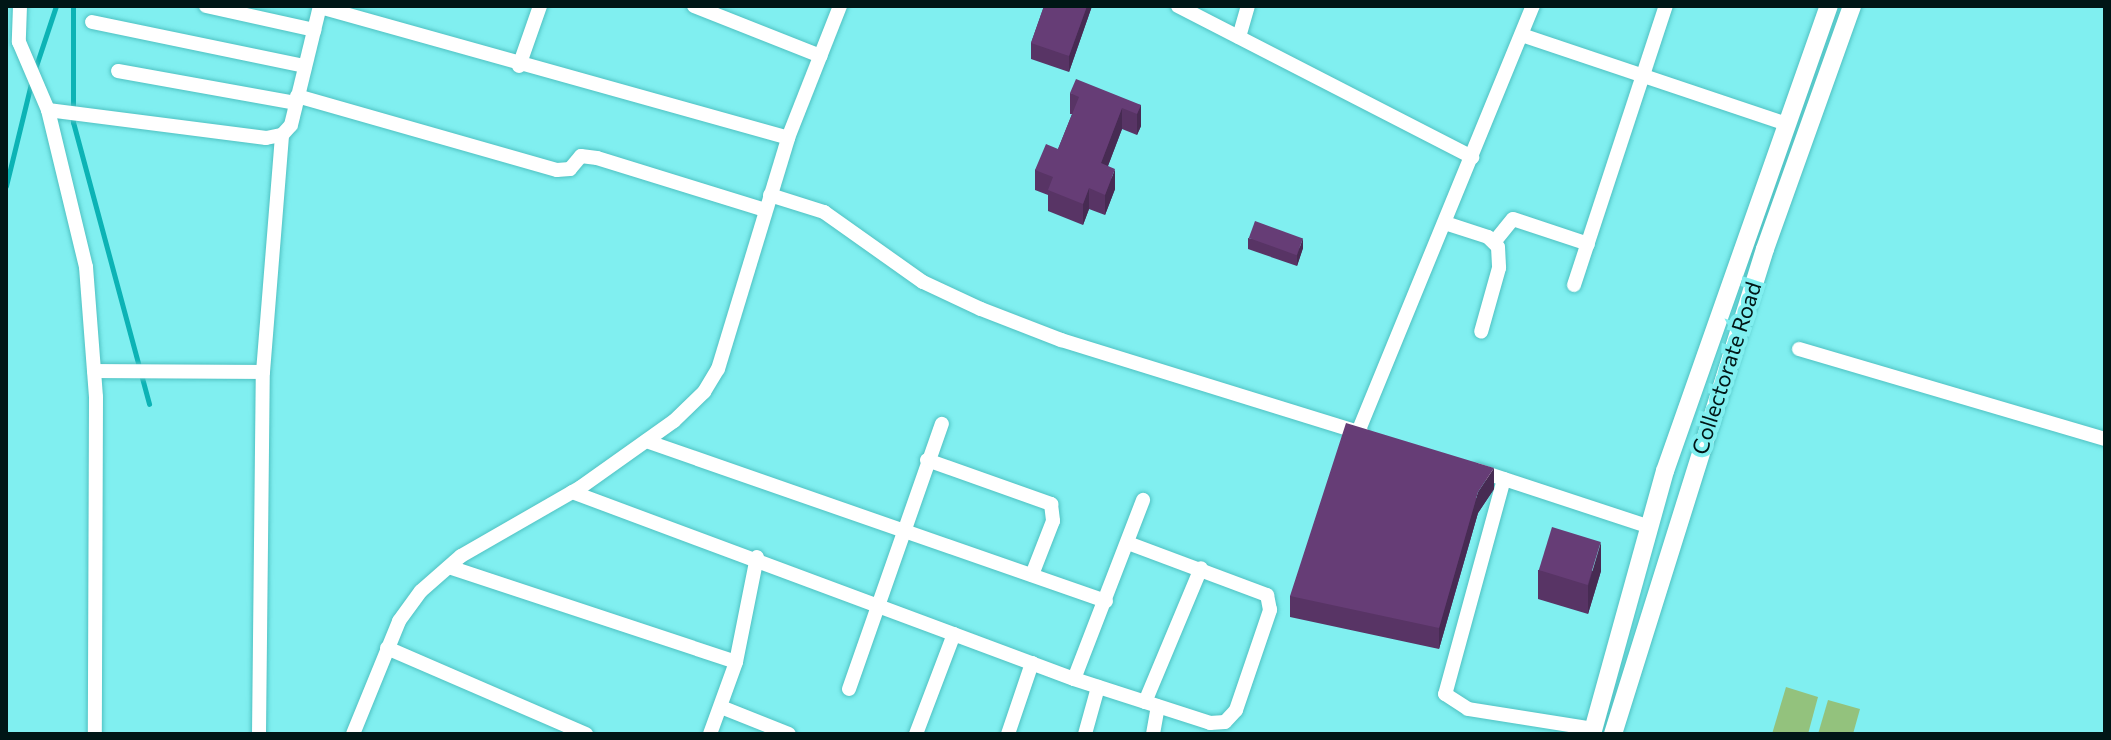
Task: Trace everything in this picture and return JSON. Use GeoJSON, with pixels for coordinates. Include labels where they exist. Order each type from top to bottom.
{"type":"FeatureCollection","features":[{"type":"Feature","properties":{"kind":"street"},"geometry":{"type":"LineString","coordinates":[[20,6],[19,42],[39,90],[54,110],[86,267],[94,371],[95,734]]}},
{"type":"Feature","properties":{"kind":"street"},"geometry":{"type":"LineString","coordinates":[[206,6],[314,30]]}},
{"type":"Feature","properties":{"kind":"street"},"geometry":{"type":"LineString","coordinates":[[519,66],[540,6]]}},
{"type":"Feature","properties":{"kind":"street"},"geometry":{"type":"LineString","coordinates":[[694,6],[820,56]]}},
{"type":"Feature","properties":{"kind":"street"},"geometry":{"type":"LineString","coordinates":[[353,734],[387,648],[421,591],[449,567],[572,492],[646,441],[704,392],[718,369],[788,138],[840,6]]}},
{"type":"Feature","properties":{"kind":"street"},"geometry":{"type":"LineString","coordinates":[[1178,6],[1472,157]]}},
{"type":"Feature","properties":{"kind":"street"},"geometry":{"type":"LineString","coordinates":[[1239,37],[1248,6]]}},
{"type":"Feature","properties":{"kind":"street"},"geometry":{"type":"LineString","coordinates":[[770,195],[824,212],[923,282],[981,309],[1061,340],[1366,434],[1445,223],[1533,6]]}},
{"type":"Feature","properties":{"kind":"street"},"geometry":{"type":"LineString","coordinates":[[1574,285],[1666,6]]}},
{"type":"Feature","properties":{"kind":"street","name":"Collectorate Road"},"geometry":{"type":"LineString","coordinates":[[1593,732],[1650,527],[1829,6]]}},
{"type":"Feature","properties":{"kind":"street","name":"Collectorate Road"},"geometry":{"type":"LineString","coordinates":[[1613,734],[1765,249],[1852,6]]}},
{"type":"Feature","properties":{"kind":"street"},"geometry":{"type":"LineString","coordinates":[[54,110],[266,138],[282,135],[291,125],[320,7],[519,66],[628,90],[788,138]]}},
{"type":"Feature","properties":{"kind":"street"},"geometry":{"type":"LineString","coordinates":[[92,22],[304,66]]}},
{"type":"Feature","properties":{"kind":"street"},"geometry":{"type":"LineString","coordinates":[[1522,35],[1786,124]]}},
{"type":"Feature","properties":{"kind":"street"},"geometry":{"type":"LineString","coordinates":[[118,71],[296,100],[557,170],[570,169],[581,156],[597,158],[765,210]]}},
{"type":"Feature","properties":{"kind":"street"},"geometry":{"type":"LineString","coordinates":[[259,734],[263,372],[282,135]]}},
{"type":"Feature","properties":{"kind":"street"},"geometry":{"type":"LineString","coordinates":[[1481,332],[1499,268],[1495,241],[1507,221],[1518,219],[1588,244]]}},
{"type":"Feature","properties":{"kind":"street"},"geometry":{"type":"LineString","coordinates":[[1445,223],[1495,241]]}},
{"type":"Feature","properties":{"kind":"street"},"geometry":{"type":"LineString","coordinates":[[1799,349],[2105,439]]}},
{"type":"Feature","properties":{"kind":"street"},"geometry":{"type":"LineString","coordinates":[[94,371],[263,372]]}},
{"type":"Feature","properties":{"kind":"street"},"geometry":{"type":"LineString","coordinates":[[849,689],[942,424]]}},
{"type":"Feature","properties":{"kind":"street"},"geometry":{"type":"LineString","coordinates":[[646,441],[1106,601]]}},
{"type":"Feature","properties":{"kind":"street"},"geometry":{"type":"LineString","coordinates":[[927,460],[1051,504],[1053,521],[1032,575]]}},
{"type":"Feature","properties":{"kind":"street"},"geometry":{"type":"LineString","coordinates":[[1461,465],[1650,527]]}},
{"type":"Feature","properties":{"kind":"street"},"geometry":{"type":"LineString","coordinates":[[1504,479],[1445,694],[1468,709],[1593,732]]}},
{"type":"Feature","properties":{"kind":"street"},"geometry":{"type":"LineString","coordinates":[[572,492],[757,557],[1074,679],[1217,729],[1236,710],[1270,602],[1260,589],[1128,543]]}},
{"type":"Feature","properties":{"kind":"street"},"geometry":{"type":"LineString","coordinates":[[1074,679],[1143,500]]}},
{"type":"Feature","properties":{"kind":"street"},"geometry":{"type":"LineString","coordinates":[[710,734],[736,662],[757,557]]}},
{"type":"Feature","properties":{"kind":"street"},"geometry":{"type":"LineString","coordinates":[[449,567],[736,662]]}},
{"type":"Feature","properties":{"kind":"street"},"geometry":{"type":"LineString","coordinates":[[1153,734],[1152,704],[1201,568]]}},
{"type":"Feature","properties":{"kind":"street"},"geometry":{"type":"LineString","coordinates":[[916,734],[954,634]]}},
{"type":"Feature","properties":{"kind":"street"},"geometry":{"type":"LineString","coordinates":[[387,648],[586,734]]}},
{"type":"Feature","properties":{"kind":"street"},"geometry":{"type":"LineString","coordinates":[[1008,734],[1032,663]]}},
{"type":"Feature","properties":{"kind":"street"},"geometry":{"type":"LineString","coordinates":[[1085,734],[1098,687]]}},
{"type":"Feature","properties":{"kind":"street"},"geometry":{"type":"LineString","coordinates":[[721,707],[789,734]]}},
{"type":"Feature","properties":{"kind":"green space"},"geometry":{"type":"Polygon","coordinates":[[[1786,687],[1818,697],[1808,734],[1772,734],[1786,687]]]}},
{"type":"Feature","properties":{"kind":"green space"},"geometry":{"type":"Polygon","coordinates":[[[1828,700],[1860,709],[1853,734],[1818,734],[1828,700]]]}},
{"type":"Feature","properties":{"kind":"building"},"geometry":{"type":"Polygon","coordinates":[[[1044,6],[1087,6],[1069,56],[1031,43],[1044,6]]]}},
{"type":"Feature","properties":{"kind":"building"},"geometry":{"type":"Polygon","coordinates":[[[1076,79],[1141,105],[1137,114],[1122,108],[1101,163],[1115,169],[1105,195],[1089,188],[1083,204],[1048,190],[1053,177],[1035,170],[1046,144],[1058,149],[1079,97],[1070,93],[1076,79]]]}},
{"type":"Feature","properties":{"kind":"building"},"geometry":{"type":"Polygon","coordinates":[[[1255,221],[1303,238],[1297,255],[1249,238],[1255,221]]]}},
{"type":"Feature","properties":{"kind":"building"},"geometry":{"type":"Polygon","coordinates":[[[1346,423],[1494,468],[1478,492],[1439,628],[1290,596],[1346,423]]]}},
{"type":"Feature","properties":{"kind":"building"},"geometry":{"type":"Polygon","coordinates":[[[1552,527],[1601,542],[1588,585],[1539,570],[1552,527]]]}},
{"type":"Feature","properties":{"kind":"waterway"},"geometry":{"type":"LineString","coordinates":[[35,69],[56,6]]}},
{"type":"Feature","properties":{"kind":"waterway"},"geometry":{"type":"LineString","coordinates":[[73,6],[73,122],[149,404]]}},
{"type":"Feature","properties":{"kind":"waterway"},"geometry":{"type":"LineString","coordinates":[[6,186],[32,79]]}}]}
